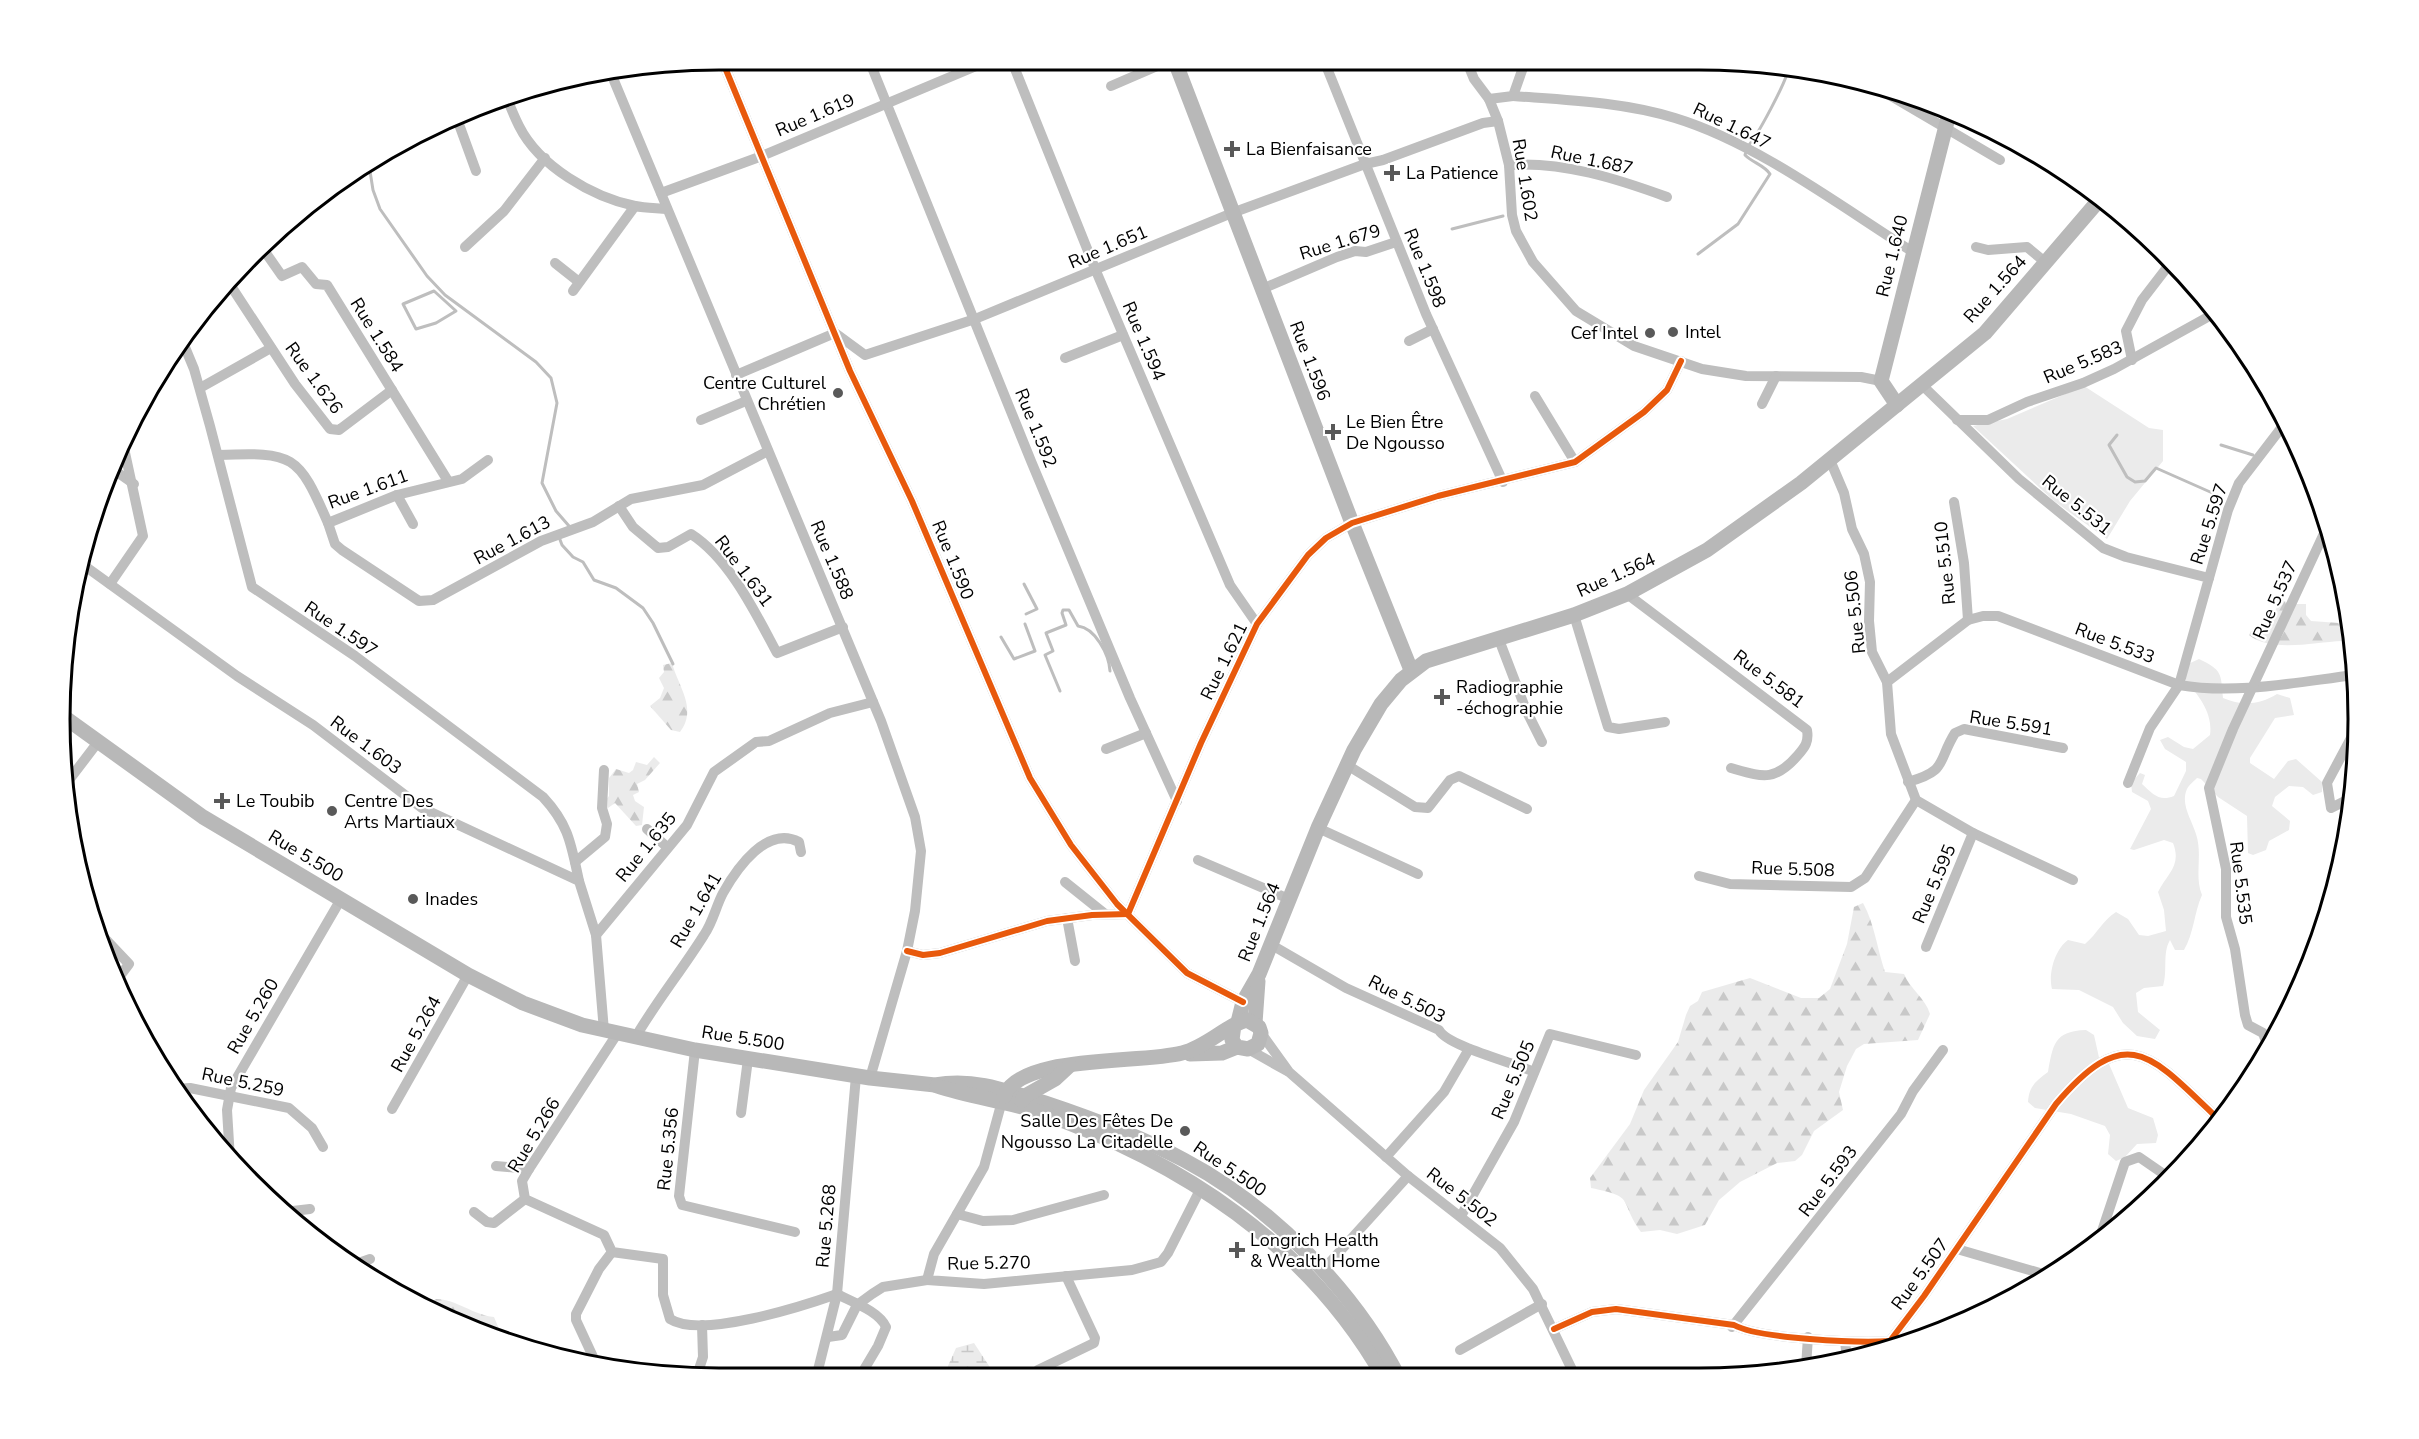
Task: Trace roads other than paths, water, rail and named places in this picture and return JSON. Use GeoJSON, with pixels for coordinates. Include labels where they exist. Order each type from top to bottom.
{"type":"FeatureCollection","features":[{"type":"Feature","properties":{"kind":"main road","name":"Rue 1.596"},"geometry":{"type":"LineString","coordinates":[[1178,70],[1352,523],[1411,670]]}},
{"type":"Feature","properties":{"kind":"main road","name":"Rue 1.640"},"geometry":{"type":"LineString","coordinates":[[1881,381],[1948,120]]}},
{"type":"Feature","properties":{"kind":"main road","name":"Rue 1.564"},"geometry":{"type":"LineString","coordinates":[[1236,1024],[1243,1002],[1259,975],[1318,828],[1347,765],[1381,704],[1411,670],[1426,661],[1574,615],[1627,594],[1707,550],[1830,460],[1922,385],[1951,358],[1985,333],[2095,205]]}},
{"type":"Feature","properties":{"kind":"main road"},"geometry":{"type":"LineString","coordinates":[[1881,381],[1897,405]]}},
{"type":"Feature","properties":{"kind":"main road","name":"Rue 5.500"},"geometry":{"type":"LineString","coordinates":[[70,721],[203,817],[468,975],[523,1002],[610,1032],[695,1050],[863,1077],[935,1085],[957,1081],[980,1083],[1022,1101],[1069,1110],[1134,1143],[1201,1188],[1301,1267],[1348,1320],[1378,1369]]}},
{"type":"Feature","properties":{"kind":"main road"},"geometry":{"type":"LineString","coordinates":[[980,1083],[1069,1066],[1181,1053],[1222,1053],[1258,1044],[1259,975]]}},
{"type":"Feature","properties":{"kind":"main road"},"geometry":{"type":"LineString","coordinates":[[1181,1053],[1205,1044],[1236,1024],[1247,1020],[1258,1028]]}},
{"type":"Feature","properties":{"kind":"main road"},"geometry":{"type":"LineString","coordinates":[[1236,1024],[1232,1040],[1242,1048]]}},
{"type":"Feature","properties":{"kind":"main road"},"geometry":{"type":"LineString","coordinates":[[1022,1101],[1055,1079],[1069,1066]]}},
{"type":"Feature","properties":{"kind":"main road"},"geometry":{"type":"LineString","coordinates":[[935,1085],[954,1092],[1004,1095],[1027,1074]]}},
{"type":"Feature","properties":{"kind":"main road"},"geometry":{"type":"LineString","coordinates":[[1055,1079],[1060,1100],[1069,1110]]}},
{"type":"Feature","properties":{"kind":"main road"},"geometry":{"type":"LineString","coordinates":[[1022,1101],[1134,1143]]}},
{"type":"Feature","properties":{"kind":"main road","name":"Rue 5.500"},"geometry":{"type":"LineString","coordinates":[[1134,1143],[1186,1161],[1250,1205],[1289,1237],[1353,1305],[1376,1336],[1394,1369]]}},
{"type":"Feature","properties":{"kind":"street","name":"Rue 1.590"},"geometry":{"type":"LineString","coordinates":[[726,70],[835,333],[912,501],[1030,778],[1094,878],[1128,915],[1187,973],[1243,1002]]}},
{"type":"Feature","properties":{"kind":"street","name":"Rue 1.592"},"geometry":{"type":"LineString","coordinates":[[873,70],[1031,461],[1177,801]]}},
{"type":"Feature","properties":{"kind":"street","name":"Rue 1.619"},"geometry":{"type":"LineString","coordinates":[[661,193],[762,156],[967,70]]}},
{"type":"Feature","properties":{"kind":"street","name":"Rue 1.594"},"geometry":{"type":"LineString","coordinates":[[1015,70],[1096,271],[1230,585],[1257,624]]}},
{"type":"Feature","properties":{"kind":"street"},"geometry":{"type":"LineString","coordinates":[[1111,86],[1148,70]]}},
{"type":"Feature","properties":{"kind":"street","name":"Rue 1.598"},"geometry":{"type":"LineString","coordinates":[[1327,70],[1433,329],[1503,482]]}},
{"type":"Feature","properties":{"kind":"street","name":"Rue 1.602"},"geometry":{"type":"LineString","coordinates":[[1470,70],[1489,99],[1498,121],[1509,165],[1512,215],[1516,231],[1533,261],[1576,311],[1625,341],[1702,369],[1746,376],[1861,377],[1881,381]]}},
{"type":"Feature","properties":{"kind":"street"},"geometry":{"type":"LineString","coordinates":[[1489,99],[1513,96],[1522,70]]}},
{"type":"Feature","properties":{"kind":"street","name":"Rue 1.588"},"geometry":{"type":"LineString","coordinates":[[614,80],[746,401],[843,627],[910,799],[920,836],[915,911],[907,951],[863,1077]]}},
{"type":"Feature","properties":{"kind":"street","name":"Rue 1.647"},"geometry":{"type":"LineString","coordinates":[[1513,96],[1622,106],[1658,113],[1698,127],[1752,152],[1913,252]]}},
{"type":"Feature","properties":{"kind":"street"},"geometry":{"type":"LineString","coordinates":[[510,105],[519,126],[545,158],[594,192],[635,206],[667,209]]}},
{"type":"Feature","properties":{"kind":"street"},"geometry":{"type":"LineString","coordinates":[[1948,120],[2000,160]]}},
{"type":"Feature","properties":{"kind":"street","name":"Rue 1.651"},"geometry":{"type":"LineString","coordinates":[[835,333],[866,355],[975,319],[1232,213],[1483,123],[1498,121]]}},
{"type":"Feature","properties":{"kind":"street"},"geometry":{"type":"LineString","coordinates":[[459,125],[476,171]]}},
{"type":"Feature","properties":{"kind":"street"},"geometry":{"type":"LineString","coordinates":[[465,247],[504,211],[545,158]]}},
{"type":"Feature","properties":{"kind":"street","name":"Rue 1.687"},"geometry":{"type":"LineString","coordinates":[[1509,165],[1545,166],[1588,172],[1667,197]]}},
{"type":"Feature","properties":{"kind":"street"},"geometry":{"type":"LineString","coordinates":[[555,263],[576,286],[635,206]]}},
{"type":"Feature","properties":{"kind":"street","name":"Rue 1.679"},"geometry":{"type":"LineString","coordinates":[[1262,289],[1337,257],[1356,251],[1366,252],[1396,242]]}},
{"type":"Feature","properties":{"kind":"street"},"geometry":{"type":"LineString","coordinates":[[1976,247],[1989,250],[2027,247],[2045,262]]}},
{"type":"Feature","properties":{"kind":"street","name":"Rue 1.584"},"geometry":{"type":"LineString","coordinates":[[267,255],[282,276],[302,267],[316,284],[327,285],[448,481]]}},
{"type":"Feature","properties":{"kind":"street"},"geometry":{"type":"LineString","coordinates":[[2132,360],[2126,343],[2126,331],[2142,300],[2166,269]]}},
{"type":"Feature","properties":{"kind":"street","name":"Rue 1.626"},"geometry":{"type":"LineString","coordinates":[[234,290],[295,384],[332,430],[339,430],[392,390]]}},
{"type":"Feature","properties":{"kind":"street","name":"Rue 5.583"},"geometry":{"type":"LineString","coordinates":[[1957,420],[1988,420],[2027,402],[2083,383],[2132,360],[2208,317]]}},
{"type":"Feature","properties":{"kind":"street"},"geometry":{"type":"LineString","coordinates":[[1409,341],[1433,329]]}},
{"type":"Feature","properties":{"kind":"street"},"geometry":{"type":"LineString","coordinates":[[736,375],[835,333]]}},
{"type":"Feature","properties":{"kind":"street"},"geometry":{"type":"LineString","coordinates":[[1065,357],[1124,335]]}},
{"type":"Feature","properties":{"kind":"street"},"geometry":{"type":"LineString","coordinates":[[200,388],[271,348]]}},
{"type":"Feature","properties":{"kind":"street","name":"Rue 1.597"},"geometry":{"type":"LineString","coordinates":[[186,351],[200,388],[252,587],[355,656],[543,797],[558,814],[568,831],[579,881]]}},
{"type":"Feature","properties":{"kind":"street","name":"Rue 1.621"},"geometry":{"type":"LineString","coordinates":[[1128,915],[1201,743],[1257,624],[1308,555],[1326,538],[1352,523],[1438,496],[1503,482],[1575,462],[1644,412],[1667,390],[1682,361]]}},
{"type":"Feature","properties":{"kind":"street"},"geometry":{"type":"LineString","coordinates":[[1762,404],[1776,376]]}},
{"type":"Feature","properties":{"kind":"street","name":"Rue 5.531"},"geometry":{"type":"LineString","coordinates":[[1922,385],[2019,479],[2103,548],[2126,557],[2209,578]]}},
{"type":"Feature","properties":{"kind":"street"},"geometry":{"type":"LineString","coordinates":[[1535,396],[1575,462]]}},
{"type":"Feature","properties":{"kind":"street"},"geometry":{"type":"LineString","coordinates":[[700,420],[746,401]]}},
{"type":"Feature","properties":{"kind":"street","name":"Rue 5.597"},"geometry":{"type":"LineString","coordinates":[[2209,578],[2228,510],[2239,483],[2280,429]]}},
{"type":"Feature","properties":{"kind":"street","name":"Rue 1.613"},"geometry":{"type":"LineString","coordinates":[[328,524],[335,543],[342,550],[418,602],[425,602],[450,593],[541,541],[593,522],[619,506],[647,494],[703,485],[768,451]]}},
{"type":"Feature","properties":{"kind":"street","name":"Rue 1.611"},"geometry":{"type":"LineString","coordinates":[[218,455],[275,454],[294,463],[311,484],[328,524],[397,495],[462,479],[488,460]]}},
{"type":"Feature","properties":{"kind":"street"},"geometry":{"type":"LineString","coordinates":[[110,584],[143,536],[134,484],[126,456]]}},
{"type":"Feature","properties":{"kind":"street","name":"Rue 5.506"},"geometry":{"type":"LineString","coordinates":[[1830,460],[1864,554],[1870,582],[1869,621],[1872,652],[1887,682],[1891,734],[1916,800]]}},
{"type":"Feature","properties":{"kind":"street"},"geometry":{"type":"LineString","coordinates":[[119,474],[134,484]]}},
{"type":"Feature","properties":{"kind":"street"},"geometry":{"type":"LineString","coordinates":[[397,495],[412,524]]}},
{"type":"Feature","properties":{"kind":"street","name":"Rue 5.510"},"geometry":{"type":"LineString","coordinates":[[1954,502],[1964,563],[1968,620]]}},
{"type":"Feature","properties":{"kind":"street","name":"Rue 1.631"},"geometry":{"type":"LineString","coordinates":[[619,506],[633,526],[658,548],[668,547],[691,534],[698,538],[721,563],[750,604],[777,653],[843,627]]}},
{"type":"Feature","properties":{"kind":"street","name":"Rue 5.537"},"geometry":{"type":"LineString","coordinates":[[2254,686],[2322,537]]}},
{"type":"Feature","properties":{"kind":"street","name":"Rue 1.603"},"geometry":{"type":"LineString","coordinates":[[88,572],[110,584],[237,676],[313,725],[422,808],[579,881]]}},
{"type":"Feature","properties":{"kind":"street"},"geometry":{"type":"LineString","coordinates":[[2128,783],[2150,728],[2179,685],[2209,578]]}},
{"type":"Feature","properties":{"kind":"street","name":"Rue 5.581"},"geometry":{"type":"LineString","coordinates":[[1627,594],[1807,730],[1807,744],[1785,770],[1759,776],[1731,768]]}},
{"type":"Feature","properties":{"kind":"street"},"geometry":{"type":"LineString","coordinates":[[1574,615],[1608,727],[1619,729],[1665,722]]}},
{"type":"Feature","properties":{"kind":"street","name":"Rue 5.533"},"geometry":{"type":"LineString","coordinates":[[1887,682],[1968,620],[1983,616],[1998,616],[2179,685],[2201,689],[2347,676]]}},
{"type":"Feature","properties":{"kind":"street"},"geometry":{"type":"LineString","coordinates":[[1498,637],[1526,710],[1542,742]]}},
{"type":"Feature","properties":{"kind":"street","name":"Rue 5.535"},"geometry":{"type":"LineString","coordinates":[[2254,686],[2233,729],[2209,788],[2226,869],[2226,917],[2235,949],[2245,1015],[2248,1025],[2263,1033],[2265,1039]]}},
{"type":"Feature","properties":{"kind":"street","name":"Rue 1.635"},"geometry":{"type":"LineString","coordinates":[[596,935],[687,825],[714,772],[756,742],[769,741],[830,713],[873,702]]}},
{"type":"Feature","properties":{"kind":"street","name":"Rue 5.591"},"geometry":{"type":"LineString","coordinates":[[1908,782],[1930,775],[1937,769],[1942,764],[1955,733],[1964,729],[2063,748]]}},
{"type":"Feature","properties":{"kind":"street"},"geometry":{"type":"LineString","coordinates":[[1106,749],[1146,733]]}},
{"type":"Feature","properties":{"kind":"street"},"geometry":{"type":"LineString","coordinates":[[73,775],[99,742]]}},
{"type":"Feature","properties":{"kind":"street"},"geometry":{"type":"LineString","coordinates":[[2343,802],[2331,808],[2327,783],[2347,745]]}},
{"type":"Feature","properties":{"kind":"street"},"geometry":{"type":"LineString","coordinates":[[1347,765],[1414,807],[1428,808],[1450,780],[1459,776],[1527,809]]}},
{"type":"Feature","properties":{"kind":"street"},"geometry":{"type":"LineString","coordinates":[[575,862],[604,837],[607,824],[602,808],[604,770]]}},
{"type":"Feature","properties":{"kind":"street"},"geometry":{"type":"LineString","coordinates":[[1916,800],[1973,833],[2073,880]]}},
{"type":"Feature","properties":{"kind":"street","name":"Rue 5.508"},"geometry":{"type":"LineString","coordinates":[[1699,876],[1730,884],[1851,887],[1864,878],[1916,800]]}},
{"type":"Feature","properties":{"kind":"street"},"geometry":{"type":"LineString","coordinates":[[1318,828],[1418,874]]}},
{"type":"Feature","properties":{"kind":"street"},"geometry":{"type":"LineString","coordinates":[[647,829],[667,847]]}},
{"type":"Feature","properties":{"kind":"street","name":"Rue 5.595"},"geometry":{"type":"LineString","coordinates":[[1926,947],[1973,833]]}},
{"type":"Feature","properties":{"kind":"street","name":"Rue 1.641"},"geometry":{"type":"LineString","coordinates":[[635,1038],[657,1001],[707,930],[723,893],[747,858],[773,840],[791,837],[800,842],[801,852]]}},
{"type":"Feature","properties":{"kind":"street"},"geometry":{"type":"LineString","coordinates":[[1198,860],[1289,899]]}},
{"type":"Feature","properties":{"kind":"street"},"geometry":{"type":"LineString","coordinates":[[579,881],[596,935],[610,1032]]}},
{"type":"Feature","properties":{"kind":"street"},"geometry":{"type":"LineString","coordinates":[[1065,882],[1105,914]]}},
{"type":"Feature","properties":{"kind":"street","name":"Rue 5.260"},"geometry":{"type":"LineString","coordinates":[[227,1141],[228,1097],[235,1080],[341,899]]}},
{"type":"Feature","properties":{"kind":"street"},"geometry":{"type":"LineString","coordinates":[[907,951],[923,955],[940,953],[1027,925],[1105,914],[1128,915]]}},
{"type":"Feature","properties":{"kind":"street"},"geometry":{"type":"LineString","coordinates":[[1067,918],[1075,961]]}},
{"type":"Feature","properties":{"kind":"street","name":"Rue 5.503"},"geometry":{"type":"LineString","coordinates":[[1270,944],[1339,985],[1439,1030],[1442,1035],[1469,1049],[1534,1072]]}},
{"type":"Feature","properties":{"kind":"street"},"geometry":{"type":"LineString","coordinates":[[112,946],[129,964],[122,973]]}},
{"type":"Feature","properties":{"kind":"street","name":"Rue 5.264"},"geometry":{"type":"LineString","coordinates":[[392,1109],[468,975]]}},
{"type":"Feature","properties":{"kind":"street"},"geometry":{"type":"LineString","coordinates":[[1258,1028],[1289,1072]]}},
{"type":"Feature","properties":{"kind":"street","name":"Rue 5.266"},"geometry":{"type":"LineString","coordinates":[[610,1032],[522,1181],[525,1199],[604,1235],[612,1252]]}},
{"type":"Feature","properties":{"kind":"street","name":"Rue 5.505"},"geometry":{"type":"LineString","coordinates":[[1461,1216],[1514,1122],[1550,1034],[1636,1055]]}},
{"type":"Feature","properties":{"kind":"street"},"geometry":{"type":"LineString","coordinates":[[1242,1048],[1289,1072]]}},
{"type":"Feature","properties":{"kind":"street"},"geometry":{"type":"LineString","coordinates":[[1386,1157],[1444,1092],[1469,1049]]}},
{"type":"Feature","properties":{"kind":"street","name":"Rue 5.356"},"geometry":{"type":"LineString","coordinates":[[695,1050],[679,1196],[682,1205],[795,1232]]}},
{"type":"Feature","properties":{"kind":"street","name":"Rue 5.593"},"geometry":{"type":"LineString","coordinates":[[1732,1327],[1901,1114],[1913,1091],[1943,1050]]}},
{"type":"Feature","properties":{"kind":"street","name":"Rue 5.507"},"geometry":{"type":"LineString","coordinates":[[1892,1339],[1957,1249],[2056,1104],[2076,1081],[2113,1055],[2128,1053],[2143,1057],[2171,1074],[2214,1115]]}},
{"type":"Feature","properties":{"kind":"street"},"geometry":{"type":"LineString","coordinates":[[741,1113],[748,1059]]}},
{"type":"Feature","properties":{"kind":"street","name":"Rue 5.502"},"geometry":{"type":"LineString","coordinates":[[1289,1072],[1408,1176],[1500,1248],[1542,1304],[1572,1369]]}},
{"type":"Feature","properties":{"kind":"street","name":"Rue 5.268"},"geometry":{"type":"LineString","coordinates":[[819,1369],[837,1294],[863,1077]]}},
{"type":"Feature","properties":{"kind":"street","name":"Rue 5.259"},"geometry":{"type":"LineString","coordinates":[[186,1088],[289,1108],[312,1128],[323,1147]]}},
{"type":"Feature","properties":{"kind":"street","name":"Rue 5.270"},"geometry":{"type":"LineString","coordinates":[[1004,1095],[984,1167],[934,1254],[927,1280],[984,1284],[1132,1270],[1161,1262],[1168,1253],[1201,1188]]}},
{"type":"Feature","properties":{"kind":"street"},"geometry":{"type":"LineString","coordinates":[[2103,1227],[2125,1162],[2139,1157],[2162,1174]]}},
{"type":"Feature","properties":{"kind":"street"},"geometry":{"type":"LineString","coordinates":[[496,1166],[529,1169]]}},
{"type":"Feature","properties":{"kind":"street"},"geometry":{"type":"LineString","coordinates":[[1322,1271],[1408,1176]]}},
{"type":"Feature","properties":{"kind":"street"},"geometry":{"type":"LineString","coordinates":[[957,1214],[982,1221],[1013,1220],[1104,1195]]}},
{"type":"Feature","properties":{"kind":"street"},"geometry":{"type":"LineString","coordinates":[[474,1212],[487,1222],[494,1223],[525,1199]]}},
{"type":"Feature","properties":{"kind":"street"},"geometry":{"type":"LineString","coordinates":[[296,1211],[310,1209]]}},
{"type":"Feature","properties":{"kind":"street"},"geometry":{"type":"LineString","coordinates":[[1957,1249],[2012,1262],[2039,1272]]}},
{"type":"Feature","properties":{"kind":"street"},"geometry":{"type":"LineString","coordinates":[[593,1356],[576,1320],[576,1314],[599,1269],[612,1252],[663,1259],[663,1295],[670,1319],[676,1323],[702,1324],[750,1318],[837,1294],[882,1318],[885,1327],[878,1346],[864,1369]]}},
{"type":"Feature","properties":{"kind":"street"},"geometry":{"type":"LineString","coordinates":[[363,1261],[370,1259]]}},
{"type":"Feature","properties":{"kind":"street"},"geometry":{"type":"LineString","coordinates":[[1040,1369],[1094,1343],[1095,1338],[1066,1276]]}},
{"type":"Feature","properties":{"kind":"street"},"geometry":{"type":"LineString","coordinates":[[828,1337],[842,1335],[857,1305],[883,1287],[927,1280]]}},
{"type":"Feature","properties":{"kind":"street"},"geometry":{"type":"LineString","coordinates":[[1460,1350],[1542,1304]]}},
{"type":"Feature","properties":{"kind":"street"},"geometry":{"type":"LineString","coordinates":[[1554,1329],[1592,1312],[1616,1309],[1808,1337],[1845,1341],[1884,1341]]}},
{"type":"Feature","properties":{"kind":"street"},"geometry":{"type":"LineString","coordinates":[[699,1368],[703,1357],[702,1324]]}},
{"type":"Feature","properties":{"kind":"street"},"geometry":{"type":"LineString","coordinates":[[1807,1359],[1808,1337]]}},
{"type":"Feature","properties":{"kind":"street"},"geometry":{"type":"LineString","coordinates":[[1845,1341],[1846,1351]]}},
{"type":"Feature","properties":{"kind":"waterway"},"geometry":{"type":"LineString","coordinates":[[1748,146],[1771,109],[1786,76]]}},
{"type":"Feature","properties":{"kind":"waterway"},"geometry":{"type":"LineString","coordinates":[[1698,254],[1738,224],[1770,174],[1745,155],[1746,152]]}},
{"type":"Feature","properties":{"kind":"waterway"},"geometry":{"type":"LineString","coordinates":[[370,173],[373,190],[380,209],[427,276],[445,295],[536,362],[551,378],[557,403],[542,483],[556,511],[569,526],[568,528]]}},
{"type":"Feature","properties":{"kind":"waterway"},"geometry":{"type":"LineString","coordinates":[[1452,229],[1503,216]]}},
{"type":"Feature","properties":{"kind":"waterway"},"geometry":{"type":"LineString","coordinates":[[434,291],[456,311],[436,323],[416,329],[403,304],[434,291]]}},
{"type":"Feature","properties":{"kind":"waterway"},"geometry":{"type":"LineString","coordinates":[[2117,435],[2109,445],[2127,477],[2135,482],[2145,481],[2156,468],[2217,495]]}},
{"type":"Feature","properties":{"kind":"waterway"},"geometry":{"type":"LineString","coordinates":[[2221,445],[2253,455]]}},
{"type":"Feature","properties":{"kind":"waterway"},"geometry":{"type":"LineString","coordinates":[[559,537],[562,545],[573,557],[583,562],[594,580],[616,588],[643,608],[673,664]]}},
{"type":"Feature","properties":{"kind":"waterway"},"geometry":{"type":"LineString","coordinates":[[1024,584],[1037,609],[1026,614]]}},
{"type":"Feature","properties":{"kind":"waterway"},"geometry":{"type":"LineString","coordinates":[[1060,691],[1045,655],[1053,651],[1046,633],[1066,625],[1063,610],[1069,610],[1078,626],[1090,631],[1100,643],[1107,657],[1110,671]]}},
{"type":"Feature","properties":{"kind":"waterway"},"geometry":{"type":"LineString","coordinates":[[1001,637],[1014,659],[1035,651],[1025,624]]}},
{"type":"Feature","properties":{"kind":"place","name":"La Bienfaisance"},"geometry":{"type":"Point","coordinates":[1232,149]}},
{"type":"Feature","properties":{"kind":"place","name":"La Patience"},"geometry":{"type":"Point","coordinates":[1392,173]}},
{"type":"Feature","properties":{"kind":"place","name":"Intel"},"geometry":{"type":"Point","coordinates":[1673,332]}},
{"type":"Feature","properties":{"kind":"place","name":"Cef Intel"},"geometry":{"type":"Point","coordinates":[1650,333]}},
{"type":"Feature","properties":{"kind":"place","name":"Centre Culturel Chrétien"},"geometry":{"type":"Point","coordinates":[838,393]}},
{"type":"Feature","properties":{"kind":"place","name":"Le Bien Être De Ngousso"},"geometry":{"type":"Point","coordinates":[1333,432]}},
{"type":"Feature","properties":{"kind":"place","name":"Radiographie -échographie"},"geometry":{"type":"Point","coordinates":[1442,697]}},
{"type":"Feature","properties":{"kind":"place","name":"Le Toubib"},"geometry":{"type":"Point","coordinates":[222,801]}},
{"type":"Feature","properties":{"kind":"place","name":"Centre Des Arts Martiaux"},"geometry":{"type":"Point","coordinates":[332,811]}},
{"type":"Feature","properties":{"kind":"place","name":"Inades"},"geometry":{"type":"Point","coordinates":[413,899]}},
{"type":"Feature","properties":{"kind":"place","name":"Salle Des Fêtes De Ngousso La Citadelle"},"geometry":{"type":"Point","coordinates":[1185,1131]}},
{"type":"Feature","properties":{"kind":"place","name":"Longrich Health & Wealth Home"},"geometry":{"type":"Point","coordinates":[1237,1250]}}]}
